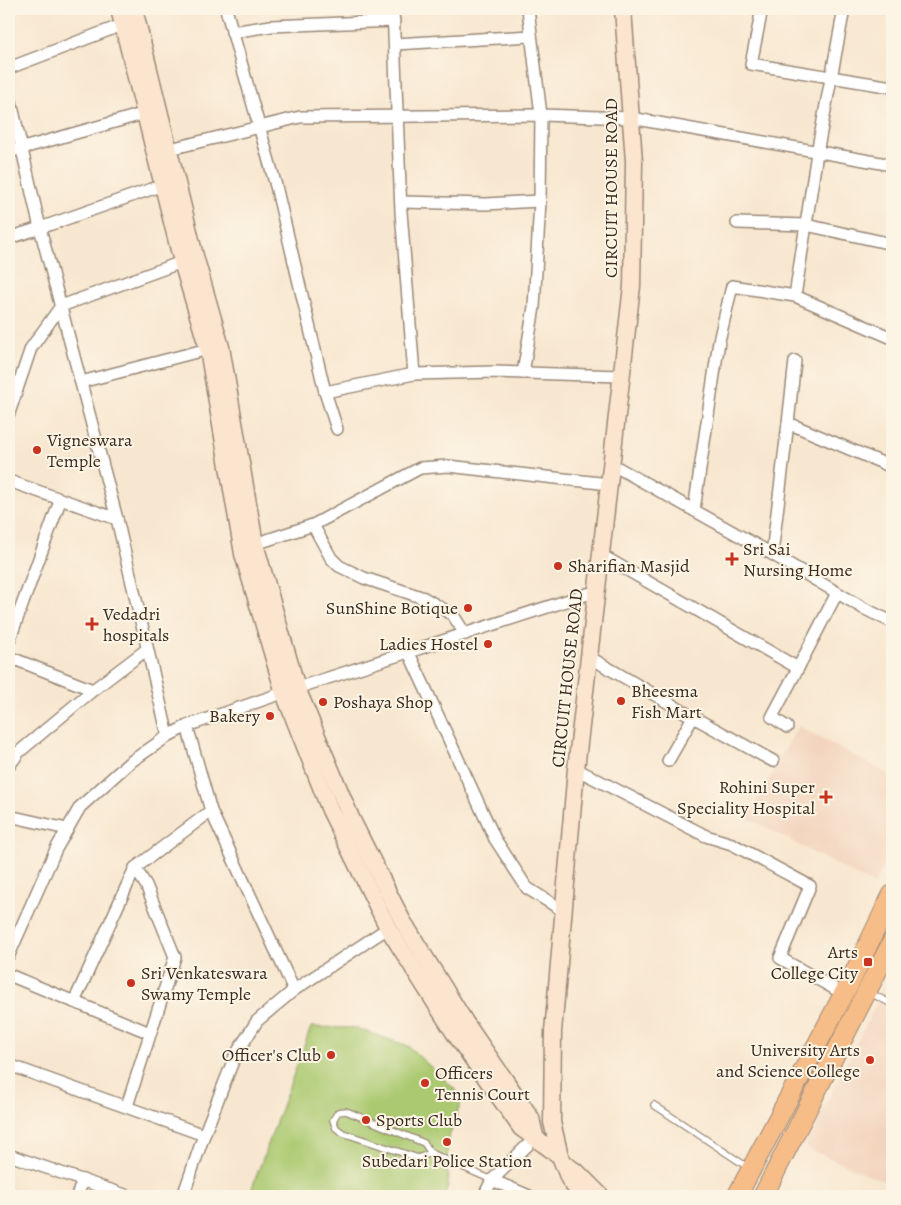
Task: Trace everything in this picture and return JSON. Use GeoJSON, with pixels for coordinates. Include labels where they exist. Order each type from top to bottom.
{"type":"FeatureCollection","features":[{"type":"Feature","properties":{"kind":"main road"},"geometry":{"type":"LineString","coordinates":[[763,1196],[855,989],[892,894]]}},
{"type":"Feature","properties":{"kind":"main road"},"geometry":{"type":"LineString","coordinates":[[736,1196],[855,989],[892,942]]}},
{"type":"Feature","properties":{"kind":"street"},"geometry":{"type":"LineString","coordinates":[[119,9],[146,113],[163,151],[163,185],[182,262],[208,350],[243,554],[330,810],[388,928],[453,1031],[521,1128],[536,1137],[578,1173],[601,1196]]}},
{"type":"Feature","properties":{"kind":"street"},"geometry":{"type":"LineString","coordinates":[[134,9],[163,151],[221,347],[256,544],[290,690],[402,920],[465,1022],[531,1118],[536,1137]]}},
{"type":"Feature","properties":{"kind":"street"},"geometry":{"type":"LineString","coordinates":[[226,9],[258,128],[276,186],[326,392],[337,429]]}},
{"type":"Feature","properties":{"kind":"street"},"geometry":{"type":"LineString","coordinates":[[393,9],[401,202],[414,374]]}},
{"type":"Feature","properties":{"kind":"street"},"geometry":{"type":"LineString","coordinates":[[523,373],[534,307],[540,201],[540,115],[528,9]]}},
{"type":"Feature","properties":{"kind":"street","name":"CIRCUIT HOUSE ROAD"},"geometry":{"type":"LineString","coordinates":[[581,1196],[569,1179],[554,1136],[552,1107],[553,1032],[562,910],[576,769],[620,398],[620,376],[632,286],[634,162],[623,9]]}},
{"type":"Feature","properties":{"kind":"street"},"geometry":{"type":"LineString","coordinates":[[762,9],[751,64],[892,87]]}},
{"type":"Feature","properties":{"kind":"street"},"geometry":{"type":"LineString","coordinates":[[795,296],[817,153],[844,9]]}},
{"type":"Feature","properties":{"kind":"street"},"geometry":{"type":"LineString","coordinates":[[232,32],[271,26],[394,21]]}},
{"type":"Feature","properties":{"kind":"street"},"geometry":{"type":"LineString","coordinates":[[9,68],[122,25]]}},
{"type":"Feature","properties":{"kind":"street"},"geometry":{"type":"LineString","coordinates":[[395,44],[531,36]]}},
{"type":"Feature","properties":{"kind":"street"},"geometry":{"type":"LineString","coordinates":[[9,93],[40,228],[117,519],[146,650],[168,736]]}},
{"type":"Feature","properties":{"kind":"street"},"geometry":{"type":"LineString","coordinates":[[9,152],[146,113]]}},
{"type":"Feature","properties":{"kind":"street"},"geometry":{"type":"LineString","coordinates":[[163,151],[300,117],[399,118],[540,115],[631,118],[892,165]]}},
{"type":"Feature","properties":{"kind":"street"},"geometry":{"type":"LineString","coordinates":[[9,238],[163,185]]}},
{"type":"Feature","properties":{"kind":"street"},"geometry":{"type":"LineString","coordinates":[[401,202],[486,204],[540,201]]}},
{"type":"Feature","properties":{"kind":"street"},"geometry":{"type":"LineString","coordinates":[[736,223],[806,225],[892,244]]}},
{"type":"Feature","properties":{"kind":"street"},"geometry":{"type":"LineString","coordinates":[[9,413],[32,348],[61,306],[182,262]]}},
{"type":"Feature","properties":{"kind":"street"},"geometry":{"type":"LineString","coordinates":[[694,510],[719,341],[732,286],[795,296],[892,338]]}},
{"type":"Feature","properties":{"kind":"street"},"geometry":{"type":"LineString","coordinates":[[81,382],[208,350]]}},
{"type":"Feature","properties":{"kind":"street"},"geometry":{"type":"LineString","coordinates":[[772,554],[795,361]]}},
{"type":"Feature","properties":{"kind":"street"},"geometry":{"type":"LineString","coordinates":[[326,392],[414,374],[523,373],[620,376]]}},
{"type":"Feature","properties":{"kind":"street"},"geometry":{"type":"LineString","coordinates":[[788,423],[892,467]]}},
{"type":"Feature","properties":{"kind":"street"},"geometry":{"type":"LineString","coordinates":[[612,465],[772,554],[837,593],[892,622]]}},
{"type":"Feature","properties":{"kind":"street"},"geometry":{"type":"LineString","coordinates":[[256,544],[313,526],[420,468],[448,466],[609,484]]}},
{"type":"Feature","properties":{"kind":"street"},"geometry":{"type":"LineString","coordinates":[[9,481],[60,501],[117,519]]}},
{"type":"Feature","properties":{"kind":"street"},"geometry":{"type":"LineString","coordinates":[[9,641],[60,501]]}},
{"type":"Feature","properties":{"kind":"street"},"geometry":{"type":"LineString","coordinates":[[313,526],[331,558],[339,566],[364,578],[424,598],[453,615],[466,634]]}},
{"type":"Feature","properties":{"kind":"street"},"geometry":{"type":"LineString","coordinates":[[601,555],[798,668]]}},
{"type":"Feature","properties":{"kind":"street"},"geometry":{"type":"LineString","coordinates":[[9,955],[66,829],[80,807],[129,763],[168,736],[187,726],[290,690],[597,591]]}},
{"type":"Feature","properties":{"kind":"street"},"geometry":{"type":"LineString","coordinates":[[787,727],[772,718],[837,593]]}},
{"type":"Feature","properties":{"kind":"street"},"geometry":{"type":"LineString","coordinates":[[9,766],[14,750],[146,650]]}},
{"type":"Feature","properties":{"kind":"street"},"geometry":{"type":"LineString","coordinates":[[409,653],[495,839],[527,888],[562,910]]}},
{"type":"Feature","properties":{"kind":"street"},"geometry":{"type":"LineString","coordinates":[[9,657],[93,690]]}},
{"type":"Feature","properties":{"kind":"street"},"geometry":{"type":"LineString","coordinates":[[590,657],[693,717],[773,760]]}},
{"type":"Feature","properties":{"kind":"street"},"geometry":{"type":"LineString","coordinates":[[668,761],[693,717]]}},
{"type":"Feature","properties":{"kind":"street"},"geometry":{"type":"LineString","coordinates":[[187,726],[210,811],[294,990]]}},
{"type":"Feature","properties":{"kind":"street"},"geometry":{"type":"LineString","coordinates":[[576,769],[706,836],[732,844],[810,886],[780,958],[855,989]]}},
{"type":"Feature","properties":{"kind":"street"},"geometry":{"type":"LineString","coordinates":[[74,1002],[135,868],[210,811]]}},
{"type":"Feature","properties":{"kind":"street"},"geometry":{"type":"LineString","coordinates":[[9,816],[66,829]]}},
{"type":"Feature","properties":{"kind":"street"},"geometry":{"type":"LineString","coordinates":[[127,1106],[175,957],[146,885],[135,868]]}},
{"type":"Feature","properties":{"kind":"street"},"geometry":{"type":"LineString","coordinates":[[183,1196],[204,1135],[240,1049],[258,1021],[294,990],[388,928]]}},
{"type":"Feature","properties":{"kind":"street"},"geometry":{"type":"LineString","coordinates":[[9,975],[150,1032]]}},
{"type":"Feature","properties":{"kind":"street"},"geometry":{"type":"LineString","coordinates":[[9,1064],[204,1135]]}},
{"type":"Feature","properties":{"kind":"street"},"geometry":{"type":"LineString","coordinates":[[484,1196],[492,1180],[536,1137]]}},
{"type":"Feature","properties":{"kind":"street"},"geometry":{"type":"LineString","coordinates":[[9,1155],[128,1196]]}},
{"type":"Feature","properties":{"kind":"street"},"geometry":{"type":"LineString","coordinates":[[78,1196],[83,1180]]}},
{"type":"Feature","properties":{"kind":"street"},"geometry":{"type":"LineString","coordinates":[[492,1180],[529,1196]]}},
{"type":"Feature","properties":{"kind":"lane"},"geometry":{"type":"LineString","coordinates":[[855,989],[892,1004]]}},
{"type":"Feature","properties":{"kind":"lane"},"geometry":{"type":"LineString","coordinates":[[654,1105],[751,1169]]}},
{"type":"Feature","properties":{"kind":"lane"},"geometry":{"type":"LineString","coordinates":[[431,1154],[418,1158],[343,1133],[336,1128],[333,1120],[338,1112],[346,1111],[424,1143],[431,1154],[492,1180]]}},
{"type":"Feature","properties":{"kind":"shaded area","name":"Rohini Super Speciality Hospital"},"geometry":{"type":"Polygon","coordinates":[[[798,726],[892,776],[892,850],[874,885],[748,818],[798,726]]]}},
{"type":"Feature","properties":{"kind":"shaded area","name":"University Arts and Science College"},"geometry":{"type":"Polygon","coordinates":[[[892,973],[892,1185],[804,1147],[892,973]]]}},
{"type":"Feature","properties":{"kind":"green space","name":"Sports Club"},"geometry":{"type":"Polygon","coordinates":[[[311,1027],[356,1028],[408,1046],[463,1097],[447,1142],[448,1187],[444,1196],[249,1196],[311,1027]]]}},
{"type":"Feature","properties":{"kind":"place","name":"Vigneswara Temple"},"geometry":{"type":"Point","coordinates":[37,450]}},
{"type":"Feature","properties":{"kind":"place","name":"Sri Sai Nursing Home"},"geometry":{"type":"Point","coordinates":[732,559]}},
{"type":"Feature","properties":{"kind":"place","name":"Sharifian Masjid"},"geometry":{"type":"Point","coordinates":[558,566]}},
{"type":"Feature","properties":{"kind":"place","name":"SunShine Botique"},"geometry":{"type":"Point","coordinates":[468,608]}},
{"type":"Feature","properties":{"kind":"place","name":"Vedadri hospitals"},"geometry":{"type":"Point","coordinates":[92,624]}},
{"type":"Feature","properties":{"kind":"place","name":"Ladies Hostel"},"geometry":{"type":"Point","coordinates":[488,644]}},
{"type":"Feature","properties":{"kind":"place","name":"Bheesma Fish Mart"},"geometry":{"type":"Point","coordinates":[621,701]}},
{"type":"Feature","properties":{"kind":"place","name":"Poshaya Shop"},"geometry":{"type":"Point","coordinates":[323,702]}},
{"type":"Feature","properties":{"kind":"place","name":"Bakery"},"geometry":{"type":"Point","coordinates":[270,716]}},
{"type":"Feature","properties":{"kind":"place","name":"Rohini Super Speciality Hospital"},"geometry":{"type":"Point","coordinates":[826,797]}},
{"type":"Feature","properties":{"kind":"place","name":"Arts College City"},"geometry":{"type":"Point","coordinates":[868,962]}},
{"type":"Feature","properties":{"kind":"place","name":"Sri Venkateswara Swamy Temple"},"geometry":{"type":"Point","coordinates":[131,983]}},
{"type":"Feature","properties":{"kind":"place","name":"Officer's Club"},"geometry":{"type":"Point","coordinates":[331,1055]}},
{"type":"Feature","properties":{"kind":"place","name":"University Arts and Science College"},"geometry":{"type":"Point","coordinates":[870,1060]}},
{"type":"Feature","properties":{"kind":"place","name":"Officers Tennis Court"},"geometry":{"type":"Point","coordinates":[425,1083]}},
{"type":"Feature","properties":{"kind":"place","name":"Sports Club"},"geometry":{"type":"Point","coordinates":[366,1120]}},
{"type":"Feature","properties":{"kind":"place","name":"Subedari Police Station"},"geometry":{"type":"Point","coordinates":[447,1142]}}]}
